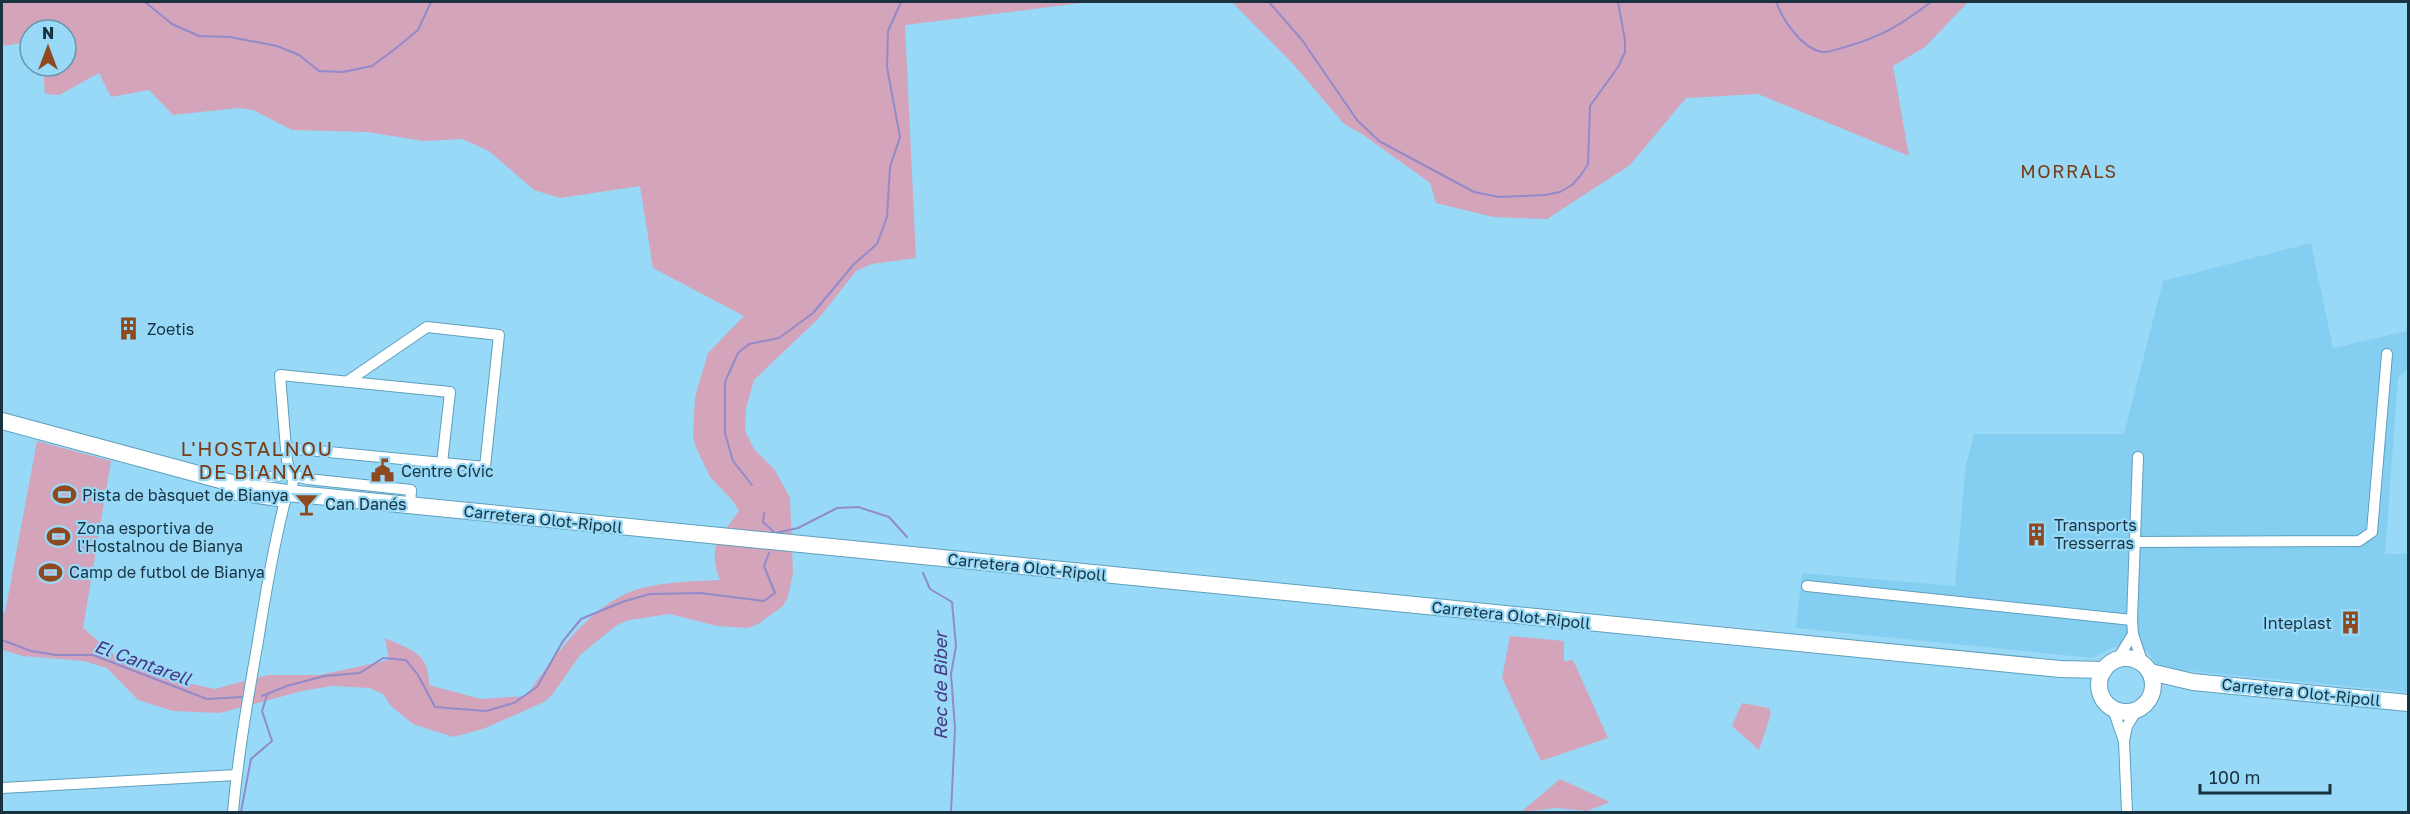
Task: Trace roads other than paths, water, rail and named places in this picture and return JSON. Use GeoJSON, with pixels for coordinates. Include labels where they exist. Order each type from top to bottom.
{"type":"FeatureCollection","features":[{"type":"Feature","properties":{"kind":"main road","name":"Carretera Olot-Ripoll"},"geometry":{"type":"LineString","coordinates":[[2,421],[216,479],[284,491],[787,544],[2061,669],[2110,665]]}},
{"type":"Feature","properties":{"kind":"main road"},"geometry":{"type":"LineString","coordinates":[[2130,658],[2146,668],[2153,684],[2143,705],[2127,712],[2113,709],[2104,701],[2099,689],[2100,677],[2110,665],[2130,658]]}},
{"type":"Feature","properties":{"kind":"main road","name":"Carretera Olot-Ripoll"},"geometry":{"type":"LineString","coordinates":[[2146,668],[2193,682],[2409,703]]}},
{"type":"Feature","properties":{"kind":"main road","name":"Carretera Olot-Ripoll"},"geometry":{"type":"LineString","coordinates":[[2061,669],[2087,679],[2099,689]]}},
{"type":"Feature","properties":{"kind":"main road","name":"Carretera Olot-Ripoll"},"geometry":{"type":"LineString","coordinates":[[2143,705],[2173,686],[2193,682]]}},
{"type":"Feature","properties":{"kind":"street"},"geometry":{"type":"LineString","coordinates":[[287,448],[485,467],[499,335],[427,327],[348,381]]}},
{"type":"Feature","properties":{"kind":"street"},"geometry":{"type":"LineString","coordinates":[[2135,542],[2358,540],[2372,532],[2387,354]]}},
{"type":"Feature","properties":{"kind":"street"},"geometry":{"type":"LineString","coordinates":[[284,491],[287,448],[280,375],[450,392],[442,463]]}},
{"type":"Feature","properties":{"kind":"street"},"geometry":{"type":"LineString","coordinates":[[2138,457],[2132,620],[2133,634],[2146,668]]}},
{"type":"Feature","properties":{"kind":"street"},"geometry":{"type":"LineString","coordinates":[[284,491],[291,475],[287,461]]}},
{"type":"Feature","properties":{"kind":"street"},"geometry":{"type":"LineString","coordinates":[[233,813],[246,707],[286,474],[411,490],[410,505]]}},
{"type":"Feature","properties":{"kind":"street"},"geometry":{"type":"LineString","coordinates":[[216,479],[236,495],[284,491]]}},
{"type":"Feature","properties":{"kind":"street"},"geometry":{"type":"LineString","coordinates":[[1808,586],[2132,620]]}},
{"type":"Feature","properties":{"kind":"street"},"geometry":{"type":"LineString","coordinates":[[2110,665],[2133,634]]}},
{"type":"Feature","properties":{"kind":"street"},"geometry":{"type":"LineString","coordinates":[[2127,813],[2124,741],[2127,726],[2143,705]]}},
{"type":"Feature","properties":{"kind":"street"},"geometry":{"type":"LineString","coordinates":[[2113,709],[2124,741]]}},
{"type":"Feature","properties":{"kind":"street"},"geometry":{"type":"LineString","coordinates":[[2,788],[236,776]]}},
{"type":"Feature","properties":{"kind":"waterway"},"geometry":{"type":"LineString","coordinates":[[145,2],[172,24],[199,36],[230,37],[277,46],[299,55],[319,71],[343,72],[372,66],[395,49],[418,30],[431,2]]}},
{"type":"Feature","properties":{"kind":"waterway"},"geometry":{"type":"LineString","coordinates":[[752,485],[733,461],[725,433],[725,382],[738,353],[749,344],[779,338],[813,313],[854,264],[877,244],[887,217],[890,167],[900,137],[887,67],[888,31],[901,2]]}},
{"type":"Feature","properties":{"kind":"waterway"},"geometry":{"type":"LineString","coordinates":[[1269,2],[1302,40],[1357,120],[1379,141],[1474,192],[1499,197],[1560,192],[1572,185],[1588,164],[1590,106],[1618,67],[1625,52],[1618,2]]}},
{"type":"Feature","properties":{"kind":"waterway"},"geometry":{"type":"LineString","coordinates":[[1776,2],[1788,25],[1800,39],[1822,52],[1833,51],[1880,34],[1900,24],[1931,2]]}},
{"type":"Feature","properties":{"kind":"waterway"},"geometry":{"type":"LineString","coordinates":[[764,513],[763,522],[775,533],[798,528],[837,508],[858,507],[889,517],[907,537]]}},
{"type":"Feature","properties":{"kind":"waterway","name":"El Cantarell"},"geometry":{"type":"LineString","coordinates":[[262,696],[287,686],[324,676],[360,673],[383,658],[406,660],[418,675],[435,707],[486,711],[514,703],[537,687],[563,641],[581,619],[622,602],[650,594],[701,593],[764,601],[775,593],[764,566],[769,553]]}},
{"type":"Feature","properties":{"kind":"waterway","name":"Rec de Biber"},"geometry":{"type":"LineString","coordinates":[[923,573],[930,589],[952,602],[956,646],[951,674],[955,728],[951,812]]}},
{"type":"Feature","properties":{"kind":"waterway","name":"El Cantarell"},"geometry":{"type":"LineString","coordinates":[[2,640],[31,651],[56,655],[93,655],[207,699],[242,697]]}},
{"type":"Feature","properties":{"kind":"waterway"},"geometry":{"type":"LineString","coordinates":[[241,812],[251,759],[272,741],[262,711],[267,695]]}},
{"type":"Feature","properties":{"kind":"place","name":"Zoetis"},"geometry":{"type":"Point","coordinates":[129,329]}},
{"type":"Feature","properties":{"kind":"place","name":"Centre Cívic"},"geometry":{"type":"Point","coordinates":[383,471]}},
{"type":"Feature","properties":{"kind":"place","name":"Pista de bàsquet de Bianya"},"geometry":{"type":"Point","coordinates":[64,495]}},
{"type":"Feature","properties":{"kind":"place","name":"Can Danés"},"geometry":{"type":"Point","coordinates":[307,504]}},
{"type":"Feature","properties":{"kind":"place","name":"Transports Tresserras"},"geometry":{"type":"Point","coordinates":[2036,534]}},
{"type":"Feature","properties":{"kind":"place","name":"Zona esportiva de l'Hostalnou de Bianya"},"geometry":{"type":"Point","coordinates":[59,537]}},
{"type":"Feature","properties":{"kind":"place","name":"Camp de futbol de Bianya"},"geometry":{"type":"Point","coordinates":[51,572]}},
{"type":"Feature","properties":{"kind":"place","name":"Inteplast"},"geometry":{"type":"Point","coordinates":[2350,623]}},
{"type":"Feature","properties":{"kind":"district","name":"MORRALS"},"geometry":{"type":"Point","coordinates":[2069,171]}},
{"type":"Feature","properties":{"kind":"district","name":"L'HOSTALNOU DE BIANYA"},"geometry":{"type":"Point","coordinates":[257,460]}}]}
